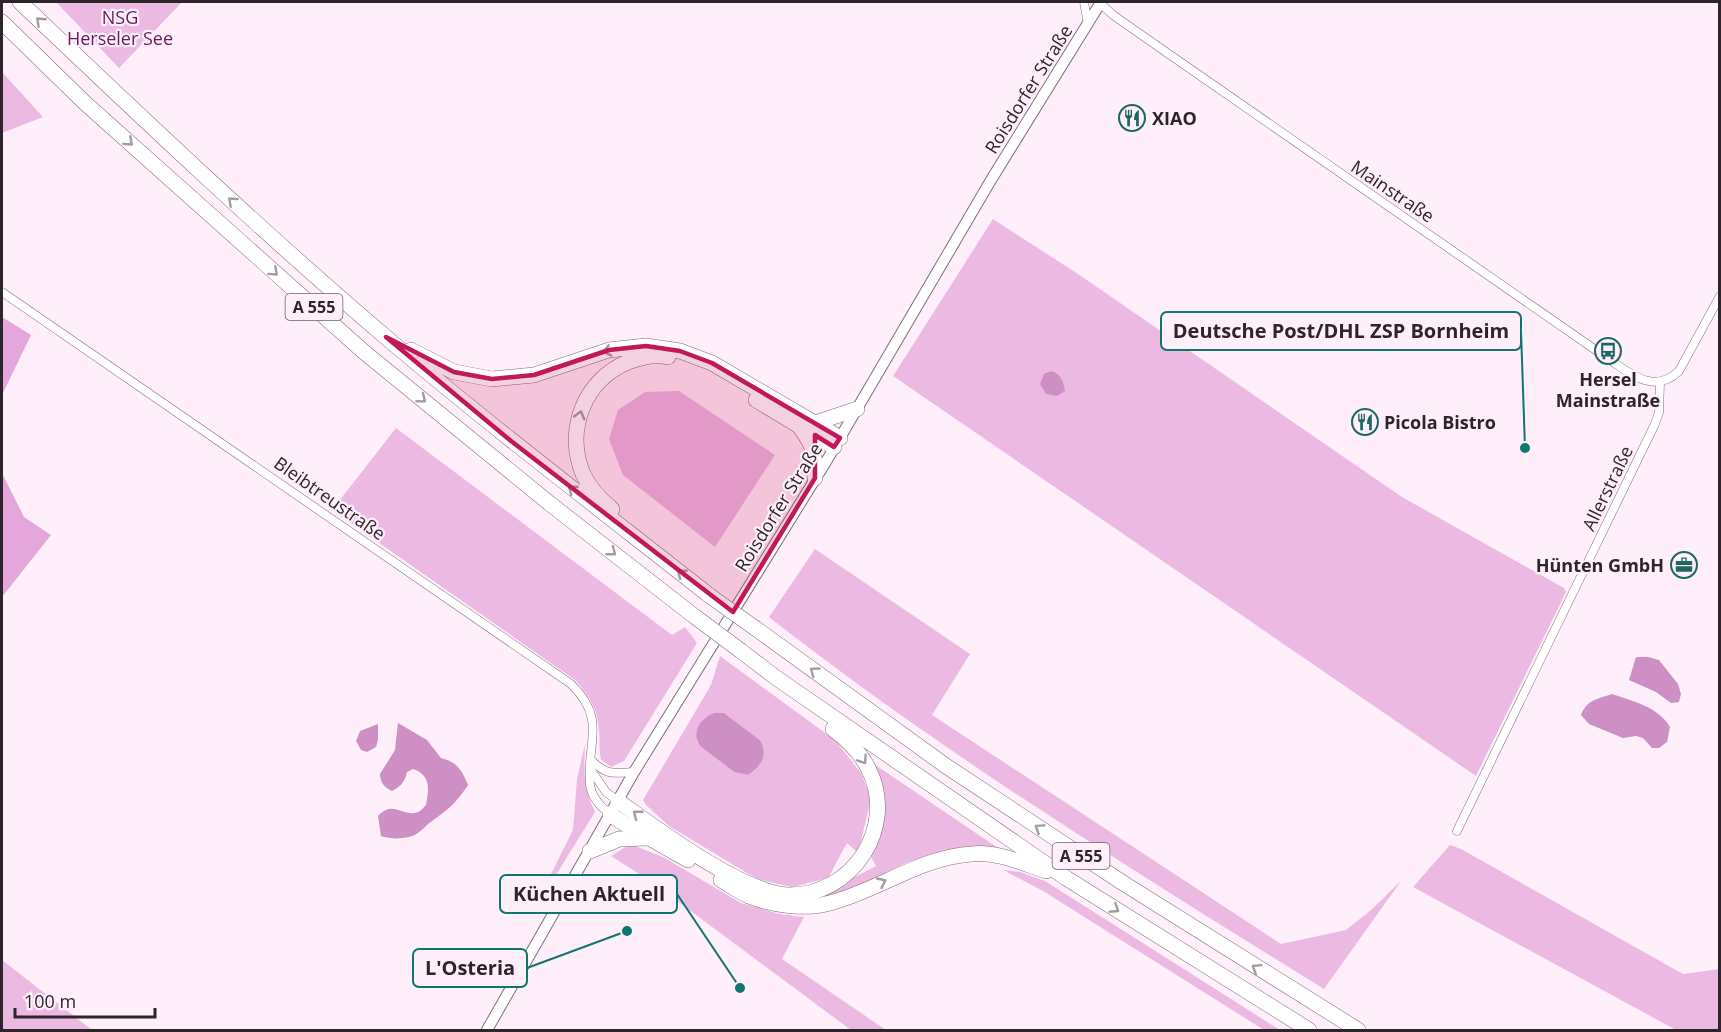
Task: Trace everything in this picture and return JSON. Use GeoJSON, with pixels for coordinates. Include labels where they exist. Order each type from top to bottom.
{"type":"FeatureCollection","features":[{"type":"Feature","properties":{"kind":"highway","name":"A 555"},"geometry":{"type":"LineString","coordinates":[[20,2],[201,173],[386,337],[511,441],[710,596],[956,773],[1123,884],[1358,1030]]}},
{"type":"Feature","properties":{"kind":"highway","name":"A 555"},"geometry":{"type":"LineString","coordinates":[[2,22],[85,103],[364,352],[549,503],[694,616],[775,677],[1066,878],[1309,1030]]}},
{"type":"Feature","properties":{"kind":"highway"},"geometry":{"type":"LineString","coordinates":[[386,337],[454,372],[492,379],[534,375],[609,350],[646,346],[680,351],[712,363],[815,423],[837,442]]}},
{"type":"Feature","properties":{"kind":"highway"},"geometry":{"type":"LineString","coordinates":[[652,550],[629,524],[595,492],[583,474],[578,452],[577,428],[583,402],[613,368],[636,359],[663,355],[698,364],[799,427],[837,442]]}},
{"type":"Feature","properties":{"kind":"highway"},"geometry":{"type":"LineString","coordinates":[[815,423],[857,409]]}},
{"type":"Feature","properties":{"kind":"highway"},"geometry":{"type":"LineString","coordinates":[[799,427],[810,440],[815,453],[815,478]]}},
{"type":"Feature","properties":{"kind":"highway"},"geometry":{"type":"LineString","coordinates":[[614,807],[758,888],[788,895],[804,894],[819,890],[843,877],[860,861],[871,842],[878,811],[869,768],[850,742],[804,706],[775,677]]}},
{"type":"Feature","properties":{"kind":"highway"},"geometry":{"type":"LineString","coordinates":[[614,807],[623,824],[748,896],[784,904],[828,904],[941,858],[973,853],[1002,856],[1066,878]]}},
{"type":"Feature","properties":{"kind":"highway"},"geometry":{"type":"LineString","coordinates":[[590,851],[619,839],[650,838]]}},
{"type":"Feature","properties":{"kind":"main road","name":"Roisdorfer Straße"},"geometry":{"type":"LineString","coordinates":[[487,1030],[634,772],[857,409],[984,190],[1100,2]]}},
{"type":"Feature","properties":{"kind":"street"},"geometry":{"type":"LineString","coordinates":[[1084,2],[1088,24]]}},
{"type":"Feature","properties":{"kind":"street","name":"Mainstraße"},"geometry":{"type":"LineString","coordinates":[[1100,2],[1113,15],[1619,366],[1642,380],[1660,382]]}},
{"type":"Feature","properties":{"kind":"street","name":"Bleibtreustraße"},"geometry":{"type":"LineString","coordinates":[[2,292],[571,684],[580,692],[589,707],[593,726],[590,785],[601,807],[614,807]]}},
{"type":"Feature","properties":{"kind":"street"},"geometry":{"type":"LineString","coordinates":[[1660,382],[1672,378],[1679,371],[1719,296]]}},
{"type":"Feature","properties":{"kind":"street","name":"Allerstraße"},"geometry":{"type":"LineString","coordinates":[[1457,831],[1654,426],[1659,413],[1660,382]]}},
{"type":"Feature","properties":{"kind":"street"},"geometry":{"type":"LineString","coordinates":[[591,760],[602,771],[634,772]]}},
{"type":"Feature","properties":{"kind":"street"},"geometry":{"type":"LineString","coordinates":[[591,770],[614,807]]}},
{"type":"Feature","properties":{"kind":"highlighted area"},"geometry":{"type":"Polygon","coordinates":[[[386,337],[454,372],[492,379],[534,375],[609,350],[646,346],[680,351],[712,363],[840,438],[834,447],[815,435],[815,478],[733,612],[511,441],[386,337]]]}},
{"type":"Feature","properties":{"kind":"green space","name":"NSG Herseler See"},"geometry":{"type":"Polygon","coordinates":[[[56,2],[182,2],[119,68],[56,2]]]}},
{"type":"Feature","properties":{"kind":"green space"},"geometry":{"type":"Polygon","coordinates":[[[2,72],[43,117],[2,133],[2,72]]]}},
{"type":"Feature","properties":{"kind":"green space"},"geometry":{"type":"Polygon","coordinates":[[[993,219],[1078,274],[1402,497],[1564,588],[1566,592],[1476,776],[893,376],[993,219]]]}},
{"type":"Feature","properties":{"kind":"green space"},"geometry":{"type":"Polygon","coordinates":[[[679,391],[775,455],[715,547],[623,475],[609,439],[618,410],[645,392],[679,391]]]}},
{"type":"Feature","properties":{"kind":"green space"},"geometry":{"type":"Polygon","coordinates":[[[396,428],[672,635],[685,627],[697,643],[624,761],[611,767],[601,760],[595,709],[585,691],[575,680],[332,510],[396,428]]]}},
{"type":"Feature","properties":{"kind":"green space"},"geometry":{"type":"Polygon","coordinates":[[[815,549],[970,654],[932,715],[1281,944],[1346,930],[1401,881],[1324,989],[1111,856],[972,764],[835,668],[769,617],[815,549]]]}},
{"type":"Feature","properties":{"kind":"green space"},"geometry":{"type":"Polygon","coordinates":[[[720,656],[835,740],[861,773],[871,799],[858,853],[847,843],[828,878],[792,887],[757,879],[669,826],[646,805],[643,800],[711,685],[720,656]],[[714,713],[705,718],[699,728],[697,742],[734,772],[748,775],[757,768],[762,760],[763,745],[760,740],[724,713],[714,713]]]}},
{"type":"Feature","properties":{"kind":"green space"},"geometry":{"type":"Polygon","coordinates":[[[585,744],[586,787],[595,812],[541,899],[539,898],[573,830],[577,779],[585,744]]]}},
{"type":"Feature","properties":{"kind":"green space"},"geometry":{"type":"Polygon","coordinates":[[[871,762],[1004,852],[959,848],[908,862],[839,894],[815,898],[876,866],[870,855],[871,762]]]}},
{"type":"Feature","properties":{"kind":"green space"},"geometry":{"type":"Polygon","coordinates":[[[630,844],[663,857],[741,903],[780,914],[804,917],[782,959],[886,1030],[851,1030],[653,883],[611,856],[630,844]]]}},
{"type":"Feature","properties":{"kind":"green space"},"geometry":{"type":"Polygon","coordinates":[[[1450,845],[1461,849],[1683,974],[1719,969],[1719,1030],[1676,1030],[1413,887],[1450,845]]]}},
{"type":"Feature","properties":{"kind":"green space"},"geometry":{"type":"Polygon","coordinates":[[[1003,870],[1020,872],[1045,881],[1280,1030],[1264,1030],[1043,891],[1003,870]]]}},
{"type":"Feature","properties":{"kind":"green space"},"geometry":{"type":"Polygon","coordinates":[[[2,960],[92,1030],[2,1030],[2,960]]]}},
{"type":"Feature","properties":{"kind":"shaded area"},"geometry":{"type":"Polygon","coordinates":[[[2,317],[31,335],[2,395],[2,317]]]}},
{"type":"Feature","properties":{"kind":"shaded area"},"geometry":{"type":"Polygon","coordinates":[[[1051,371],[1059,376],[1065,391],[1057,396],[1046,394],[1040,384],[1044,374],[1051,371]]]}},
{"type":"Feature","properties":{"kind":"shaded area"},"geometry":{"type":"Polygon","coordinates":[[[2,473],[24,517],[51,535],[2,597],[2,473]]]}},
{"type":"Feature","properties":{"kind":"shaded area"},"geometry":{"type":"Polygon","coordinates":[[[1636,657],[1659,660],[1678,684],[1681,694],[1679,702],[1671,703],[1656,692],[1629,680],[1636,657]]]}},
{"type":"Feature","properties":{"kind":"shaded area"},"geometry":{"type":"Polygon","coordinates":[[[1612,694],[1659,714],[1670,727],[1667,742],[1659,748],[1652,748],[1643,738],[1636,736],[1623,738],[1589,724],[1581,715],[1586,706],[1612,694]]]}},
{"type":"Feature","properties":{"kind":"shaded area"},"geometry":{"type":"Polygon","coordinates":[[[714,713],[724,713],[760,740],[764,756],[757,768],[748,775],[734,772],[700,746],[697,741],[698,726],[714,713]]]}},
{"type":"Feature","properties":{"kind":"shaded area"},"geometry":{"type":"Polygon","coordinates":[[[398,723],[427,740],[441,758],[455,764],[468,785],[450,807],[419,832],[402,838],[388,838],[381,836],[378,816],[389,809],[408,813],[419,811],[426,805],[428,788],[423,775],[413,769],[407,772],[402,783],[392,791],[382,783],[380,774],[395,750],[398,723]]]}},
{"type":"Feature","properties":{"kind":"shaded area"},"geometry":{"type":"Polygon","coordinates":[[[378,724],[376,747],[367,752],[361,750],[356,741],[360,731],[378,724]]]}},
{"type":"Feature","properties":{"kind":"place","name":"XIAO"},"geometry":{"type":"Point","coordinates":[1132,118]}},
{"type":"Feature","properties":{"kind":"place","name":"Hersel Mainstraße"},"geometry":{"type":"Point","coordinates":[1608,351]}},
{"type":"Feature","properties":{"kind":"place","name":"Picola Bistro"},"geometry":{"type":"Point","coordinates":[1365,422]}},
{"type":"Feature","properties":{"kind":"place","name":"Deutsche Post/DHL ZSP Bornheim"},"geometry":{"type":"Point","coordinates":[1525,448]}},
{"type":"Feature","properties":{"kind":"place","name":"Hünten GmbH"},"geometry":{"type":"Point","coordinates":[1684,565]}},
{"type":"Feature","properties":{"kind":"place","name":"L'Osteria"},"geometry":{"type":"Point","coordinates":[627,931]}},
{"type":"Feature","properties":{"kind":"place","name":"Küchen Aktuell"},"geometry":{"type":"Point","coordinates":[740,988]}}]}
